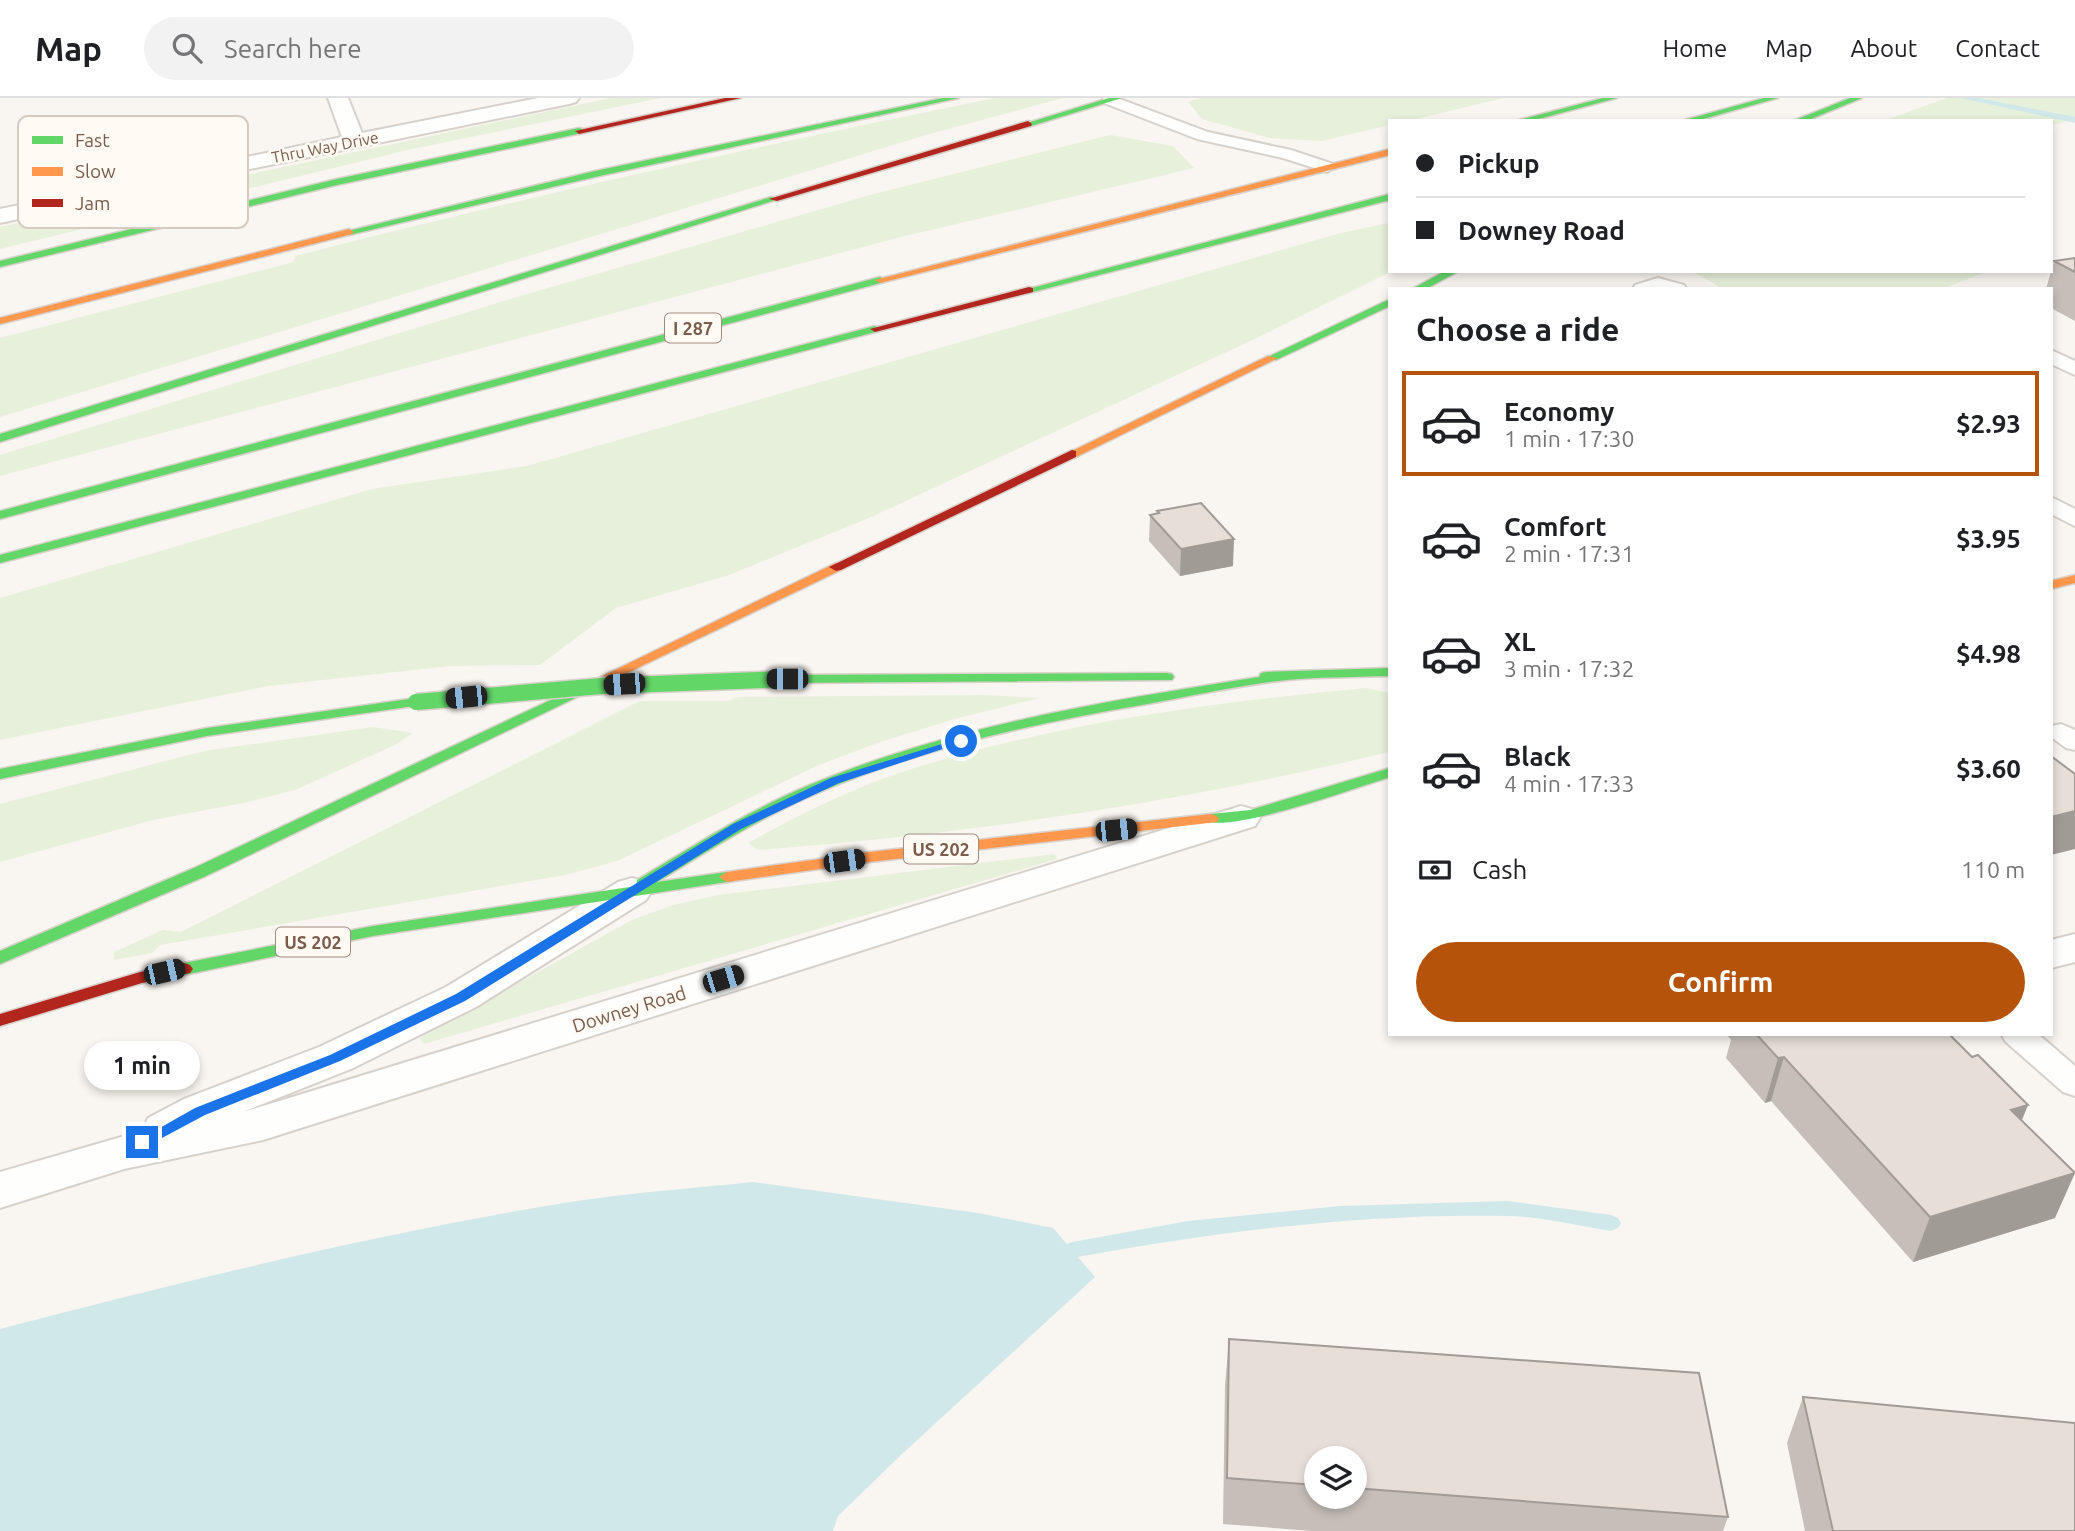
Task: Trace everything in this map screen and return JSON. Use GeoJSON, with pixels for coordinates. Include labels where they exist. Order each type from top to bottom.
{"type":"FeatureCollection","features":[{"type":"Feature","properties":{"kind":"highway"},"geometry":{"type":"LineString","coordinates":[[248,203],[337,181],[737,98]]}},
{"type":"Feature","properties":{"kind":"highway"},"geometry":{"type":"LineString","coordinates":[[0,321],[488,198],[955,98]]}},
{"type":"Feature","properties":{"kind":"highway"},"geometry":{"type":"LineString","coordinates":[[1527,119],[1613,98]]}},
{"type":"Feature","properties":{"kind":"highway"},"geometry":{"type":"LineString","coordinates":[[1693,119],[1774,98]]}},
{"type":"Feature","properties":{"kind":"highway"},"geometry":{"type":"LineString","coordinates":[[1802,119],[1858,98]]}},
{"type":"Feature","properties":{"kind":"highway"},"geometry":{"type":"LineString","coordinates":[[0,438],[851,175],[1113,99]]}},
{"type":"Feature","properties":{"kind":"highway","name":"I 287"},"geometry":{"type":"LineString","coordinates":[[0,515],[537,368],[1388,152]]}},
{"type":"Feature","properties":{"kind":"highway","name":"I 287"},"geometry":{"type":"LineString","coordinates":[[0,558],[492,428],[1388,198]]}},
{"type":"Feature","properties":{"kind":"highway"},"geometry":{"type":"LineString","coordinates":[[0,264],[146,228]]}},
{"type":"Feature","properties":{"kind":"highway"},"geometry":{"type":"LineString","coordinates":[[0,307],[223,247]]}},
{"type":"Feature","properties":{"kind":"highway"},"geometry":{"type":"LineString","coordinates":[[1422,287],[1450,273]]}},
{"type":"Feature","properties":{"kind":"highway"},"geometry":{"type":"LineString","coordinates":[[0,958],[200,872],[1388,303]]}},
{"type":"Feature","properties":{"kind":"highway"},"geometry":{"type":"LineString","coordinates":[[2053,584],[2075,579]]}},
{"type":"Feature","properties":{"kind":"highway"},"geometry":{"type":"LineString","coordinates":[[0,774],[179,737],[308,715],[540,690],[679,680],[1292,676],[1388,672]]}},
{"type":"Feature","properties":{"kind":"highway"},"geometry":{"type":"LineString","coordinates":[[632,891],[737,827],[835,780],[1038,720],[1110,705],[1292,676]]}},
{"type":"Feature","properties":{"kind":"highway","name":"US 202"},"geometry":{"type":"LineString","coordinates":[[0,1020],[140,978],[213,961],[373,931],[870,857],[1252,815],[1388,773]]}},
{"type":"Feature","properties":{"kind":"street"},"geometry":{"type":"LineString","coordinates":[[338,98],[354,141]]}},
{"type":"Feature","properties":{"kind":"street","name":"Thru Way Drive"},"geometry":{"type":"LineString","coordinates":[[248,163],[569,98]]}},
{"type":"Feature","properties":{"kind":"street","name":"Thru Way Drive"},"geometry":{"type":"LineString","coordinates":[[0,216],[18,212]]}},
{"type":"Feature","properties":{"kind":"street","name":"Downey Road"},"geometry":{"type":"LineString","coordinates":[[0,1190],[122,1152],[247,1128],[1252,815]]}},
{"type":"Feature","properties":{"kind":"street","name":"Downey Road"},"geometry":{"type":"LineString","coordinates":[[122,1152],[200,1111],[335,1058],[461,998],[632,891]]}},
{"type":"Feature","properties":{"kind":"street"},"geometry":{"type":"LineString","coordinates":[[2053,954],[2075,948]]}},
{"type":"Feature","properties":{"kind":"lane"},"geometry":{"type":"LineString","coordinates":[[1113,99],[1181,128],[1216,139],[1284,151],[1327,167]]}},
{"type":"Feature","properties":{"kind":"lane"},"geometry":{"type":"LineString","coordinates":[[1648,287],[1657,284],[1669,287]]}},
{"type":"Feature","properties":{"kind":"lane"},"geometry":{"type":"LineString","coordinates":[[2053,357],[2075,369]]}},
{"type":"Feature","properties":{"kind":"lane"},"geometry":{"type":"LineString","coordinates":[[2053,505],[2075,519]]}},
{"type":"Feature","properties":{"kind":"lane"},"geometry":{"type":"LineString","coordinates":[[2019,1036],[2075,1084]]}},
{"type":"Feature","properties":{"kind":"green space"},"geometry":{"type":"Polygon","coordinates":[[[611,98],[661,98],[412,149],[248,189],[248,175],[611,98]]]}},
{"type":"Feature","properties":{"kind":"green space"},"geometry":{"type":"Polygon","coordinates":[[[995,98],[1063,98],[926,135],[0,417],[0,338],[294,262],[295,256],[557,192],[995,98]]]}},
{"type":"Feature","properties":{"kind":"green space"},"geometry":{"type":"Polygon","coordinates":[[[1200,98],[1503,98],[1416,119],[1388,119],[1388,125],[1322,141],[1270,138],[1202,119],[1188,102],[1200,98]]]}},
{"type":"Feature","properties":{"kind":"green space"},"geometry":{"type":"Polygon","coordinates":[[[1947,98],[2075,98],[2075,118],[2053,125],[2053,119],[1889,119],[1947,98]]]}},
{"type":"Feature","properties":{"kind":"green space"},"geometry":{"type":"Polygon","coordinates":[[[1110,135],[1173,146],[1194,168],[901,237],[0,476],[0,455],[517,297],[870,195],[1110,135]]]}},
{"type":"Feature","properties":{"kind":"green space"},"geometry":{"type":"Polygon","coordinates":[[[18,223],[18,228],[87,228],[0,249],[0,227],[18,223]]]}},
{"type":"Feature","properties":{"kind":"green space"},"geometry":{"type":"Polygon","coordinates":[[[1388,223],[1388,273],[1259,337],[869,518],[729,575],[616,608],[540,665],[450,666],[269,686],[0,740],[0,598],[372,489],[527,466],[1341,233],[1388,223]]]}},
{"type":"Feature","properties":{"kind":"green space"},"geometry":{"type":"Polygon","coordinates":[[[1695,273],[1984,273],[1947,287],[1720,287],[1695,273]]]}},
{"type":"Feature","properties":{"kind":"green space"},"geometry":{"type":"Polygon","coordinates":[[[1366,688],[1388,693],[1388,752],[1233,786],[1076,814],[838,843],[758,850],[748,843],[852,791],[896,774],[973,751],[1084,726],[1253,700],[1366,688]]]}},
{"type":"Feature","properties":{"kind":"green space"},"geometry":{"type":"Polygon","coordinates":[[[984,695],[1040,698],[958,718],[880,742],[819,765],[617,861],[565,875],[160,945],[152,953],[114,960],[114,952],[163,930],[181,932],[640,701],[728,701],[738,697],[984,695]]]}},
{"type":"Feature","properties":{"kind":"green space"},"geometry":{"type":"Polygon","coordinates":[[[373,727],[413,733],[395,745],[295,790],[153,820],[0,862],[0,804],[204,751],[373,727]]]}},
{"type":"Feature","properties":{"kind":"green space"},"geometry":{"type":"Polygon","coordinates":[[[1055,854],[1057,859],[424,1044],[419,1038],[632,920],[673,905],[718,895],[1055,854]]]}},
{"type":"Feature","properties":{"kind":"water"},"geometry":{"type":"Polygon","coordinates":[[[753,1182],[978,1213],[1053,1228],[1095,1277],[838,1516],[833,1531],[0,1531],[0,1329],[208,1277],[488,1216],[582,1200],[753,1182]]]}},
{"type":"Feature","properties":{"kind":"building"},"geometry":{"type":"Polygon","coordinates":[[[2075,258],[2075,272],[2054,261],[2075,258]]]}},
{"type":"Feature","properties":{"kind":"building"},"geometry":{"type":"Polygon","coordinates":[[[1201,503],[1234,539],[1181,549],[1150,515],[1159,513],[1157,511],[1201,503]]]}},
{"type":"Feature","properties":{"kind":"building"},"geometry":{"type":"Polygon","coordinates":[[[2053,758],[2075,774],[2075,811],[2053,816],[2053,758]]]}},
{"type":"Feature","properties":{"kind":"building"},"geometry":{"type":"Polygon","coordinates":[[[1758,1036],[1951,1036],[1972,1057],[1978,1055],[2028,1105],[2011,1110],[2075,1173],[1930,1217],[1784,1057],[1778,1058],[1758,1036]]]}},
{"type":"Feature","properties":{"kind":"building"},"geometry":{"type":"Polygon","coordinates":[[[1229,1339],[1699,1373],[1728,1517],[1367,1489],[1367,1446],[1304,1446],[1304,1484],[1227,1478],[1229,1339]]]}},
{"type":"Feature","properties":{"kind":"building"},"geometry":{"type":"Polygon","coordinates":[[[1803,1397],[2075,1423],[2075,1531],[1833,1531],[1803,1397]]]}},
{"type":"Feature","properties":{"kind":"waterway"},"geometry":{"type":"LineString","coordinates":[[1965,98],[2075,120]]}},
{"type":"Feature","properties":{"kind":"waterway"},"geometry":{"type":"LineString","coordinates":[[1072,1250],[1188,1229],[1340,1213],[1508,1208],[1611,1223]]}},
{"type":"Feature","properties":{"kind":"traffic: fast"},"geometry":{"type":"LineString","coordinates":[[349,232],[595,174],[955,98]]}},
{"type":"Feature","properties":{"kind":"traffic: fast"},"geometry":{"type":"LineString","coordinates":[[1028,124],[1118,98]]}},
{"type":"Feature","properties":{"kind":"traffic: fast"},"geometry":{"type":"LineString","coordinates":[[1527,119],[1613,98]]}},
{"type":"Feature","properties":{"kind":"traffic: fast"},"geometry":{"type":"LineString","coordinates":[[1693,119],[1774,98]]}},
{"type":"Feature","properties":{"kind":"traffic: fast"},"geometry":{"type":"LineString","coordinates":[[1802,119],[1858,98]]}},
{"type":"Feature","properties":{"kind":"traffic: fast"},"geometry":{"type":"LineString","coordinates":[[248,204],[579,131]]}},
{"type":"Feature","properties":{"kind":"traffic: fast"},"geometry":{"type":"LineString","coordinates":[[1029,290],[1388,198]]}},
{"type":"Feature","properties":{"kind":"traffic: fast"},"geometry":{"type":"LineString","coordinates":[[0,438],[774,199]]}},
{"type":"Feature","properties":{"kind":"traffic: fast"},"geometry":{"type":"LineString","coordinates":[[0,264],[148,228]]}},
{"type":"Feature","properties":{"kind":"traffic: fast"},"geometry":{"type":"LineString","coordinates":[[1421,287],[1450,273]]}},
{"type":"Feature","properties":{"kind":"traffic: fast"},"geometry":{"type":"LineString","coordinates":[[0,515],[880,280]]}},
{"type":"Feature","properties":{"kind":"traffic: fast"},"geometry":{"type":"LineString","coordinates":[[1272,358],[1388,303]]}},
{"type":"Feature","properties":{"kind":"traffic: fast"},"geometry":{"type":"LineString","coordinates":[[0,559],[875,329]]}},
{"type":"Feature","properties":{"kind":"traffic: fast"},"geometry":{"type":"LineString","coordinates":[[1266,676],[1388,672]]}},
{"type":"Feature","properties":{"kind":"traffic: fast"},"geometry":{"type":"LineString","coordinates":[[643,884],[766,811],[866,768],[925,748],[1046,718],[1292,676]]}},
{"type":"Feature","properties":{"kind":"traffic: fast"},"geometry":{"type":"LineString","coordinates":[[787,679],[1167,677]]}},
{"type":"Feature","properties":{"kind":"traffic: fast"},"geometry":{"type":"LineString","coordinates":[[416,702],[602,686],[787,679]]}},
{"type":"Feature","properties":{"kind":"traffic: fast"},"geometry":{"type":"LineString","coordinates":[[0,958],[200,872],[591,685]]}},
{"type":"Feature","properties":{"kind":"traffic: fast"},"geometry":{"type":"LineString","coordinates":[[0,774],[207,732],[416,702]]}},
{"type":"Feature","properties":{"kind":"traffic: fast"},"geometry":{"type":"LineString","coordinates":[[1211,819],[1252,815],[1388,773]]}},
{"type":"Feature","properties":{"kind":"traffic: fast"},"geometry":{"type":"LineString","coordinates":[[184,969],[373,931],[727,877]]}},
{"type":"Feature","properties":{"kind":"traffic: slow"},"geometry":{"type":"LineString","coordinates":[[880,280],[1388,153]]}},
{"type":"Feature","properties":{"kind":"traffic: slow"},"geometry":{"type":"LineString","coordinates":[[0,321],[349,232]]}},
{"type":"Feature","properties":{"kind":"traffic: slow"},"geometry":{"type":"LineString","coordinates":[[1072,454],[1272,358]]}},
{"type":"Feature","properties":{"kind":"traffic: slow"},"geometry":{"type":"LineString","coordinates":[[591,685],[836,567]]}},
{"type":"Feature","properties":{"kind":"traffic: slow"},"geometry":{"type":"LineString","coordinates":[[2053,584],[2075,579]]}},
{"type":"Feature","properties":{"kind":"traffic: slow"},"geometry":{"type":"LineString","coordinates":[[727,877],[870,857],[1211,819]]}},
{"type":"Feature","properties":{"kind":"traffic: jam"},"geometry":{"type":"LineString","coordinates":[[579,131],[737,98]]}},
{"type":"Feature","properties":{"kind":"traffic: jam"},"geometry":{"type":"LineString","coordinates":[[774,199],[1028,124]]}},
{"type":"Feature","properties":{"kind":"traffic: jam"},"geometry":{"type":"LineString","coordinates":[[875,329],[1029,290]]}},
{"type":"Feature","properties":{"kind":"traffic: jam"},"geometry":{"type":"LineString","coordinates":[[836,567],[1072,454]]}},
{"type":"Feature","properties":{"kind":"traffic: jam"},"geometry":{"type":"LineString","coordinates":[[0,1020],[140,978],[184,969]]}},
{"type":"Feature","properties":{"kind":"route"},"geometry":{"type":"LineString","coordinates":[[142,1142],[200,1111],[335,1058],[461,998],[737,827],[835,780],[961,741]]}}]}
